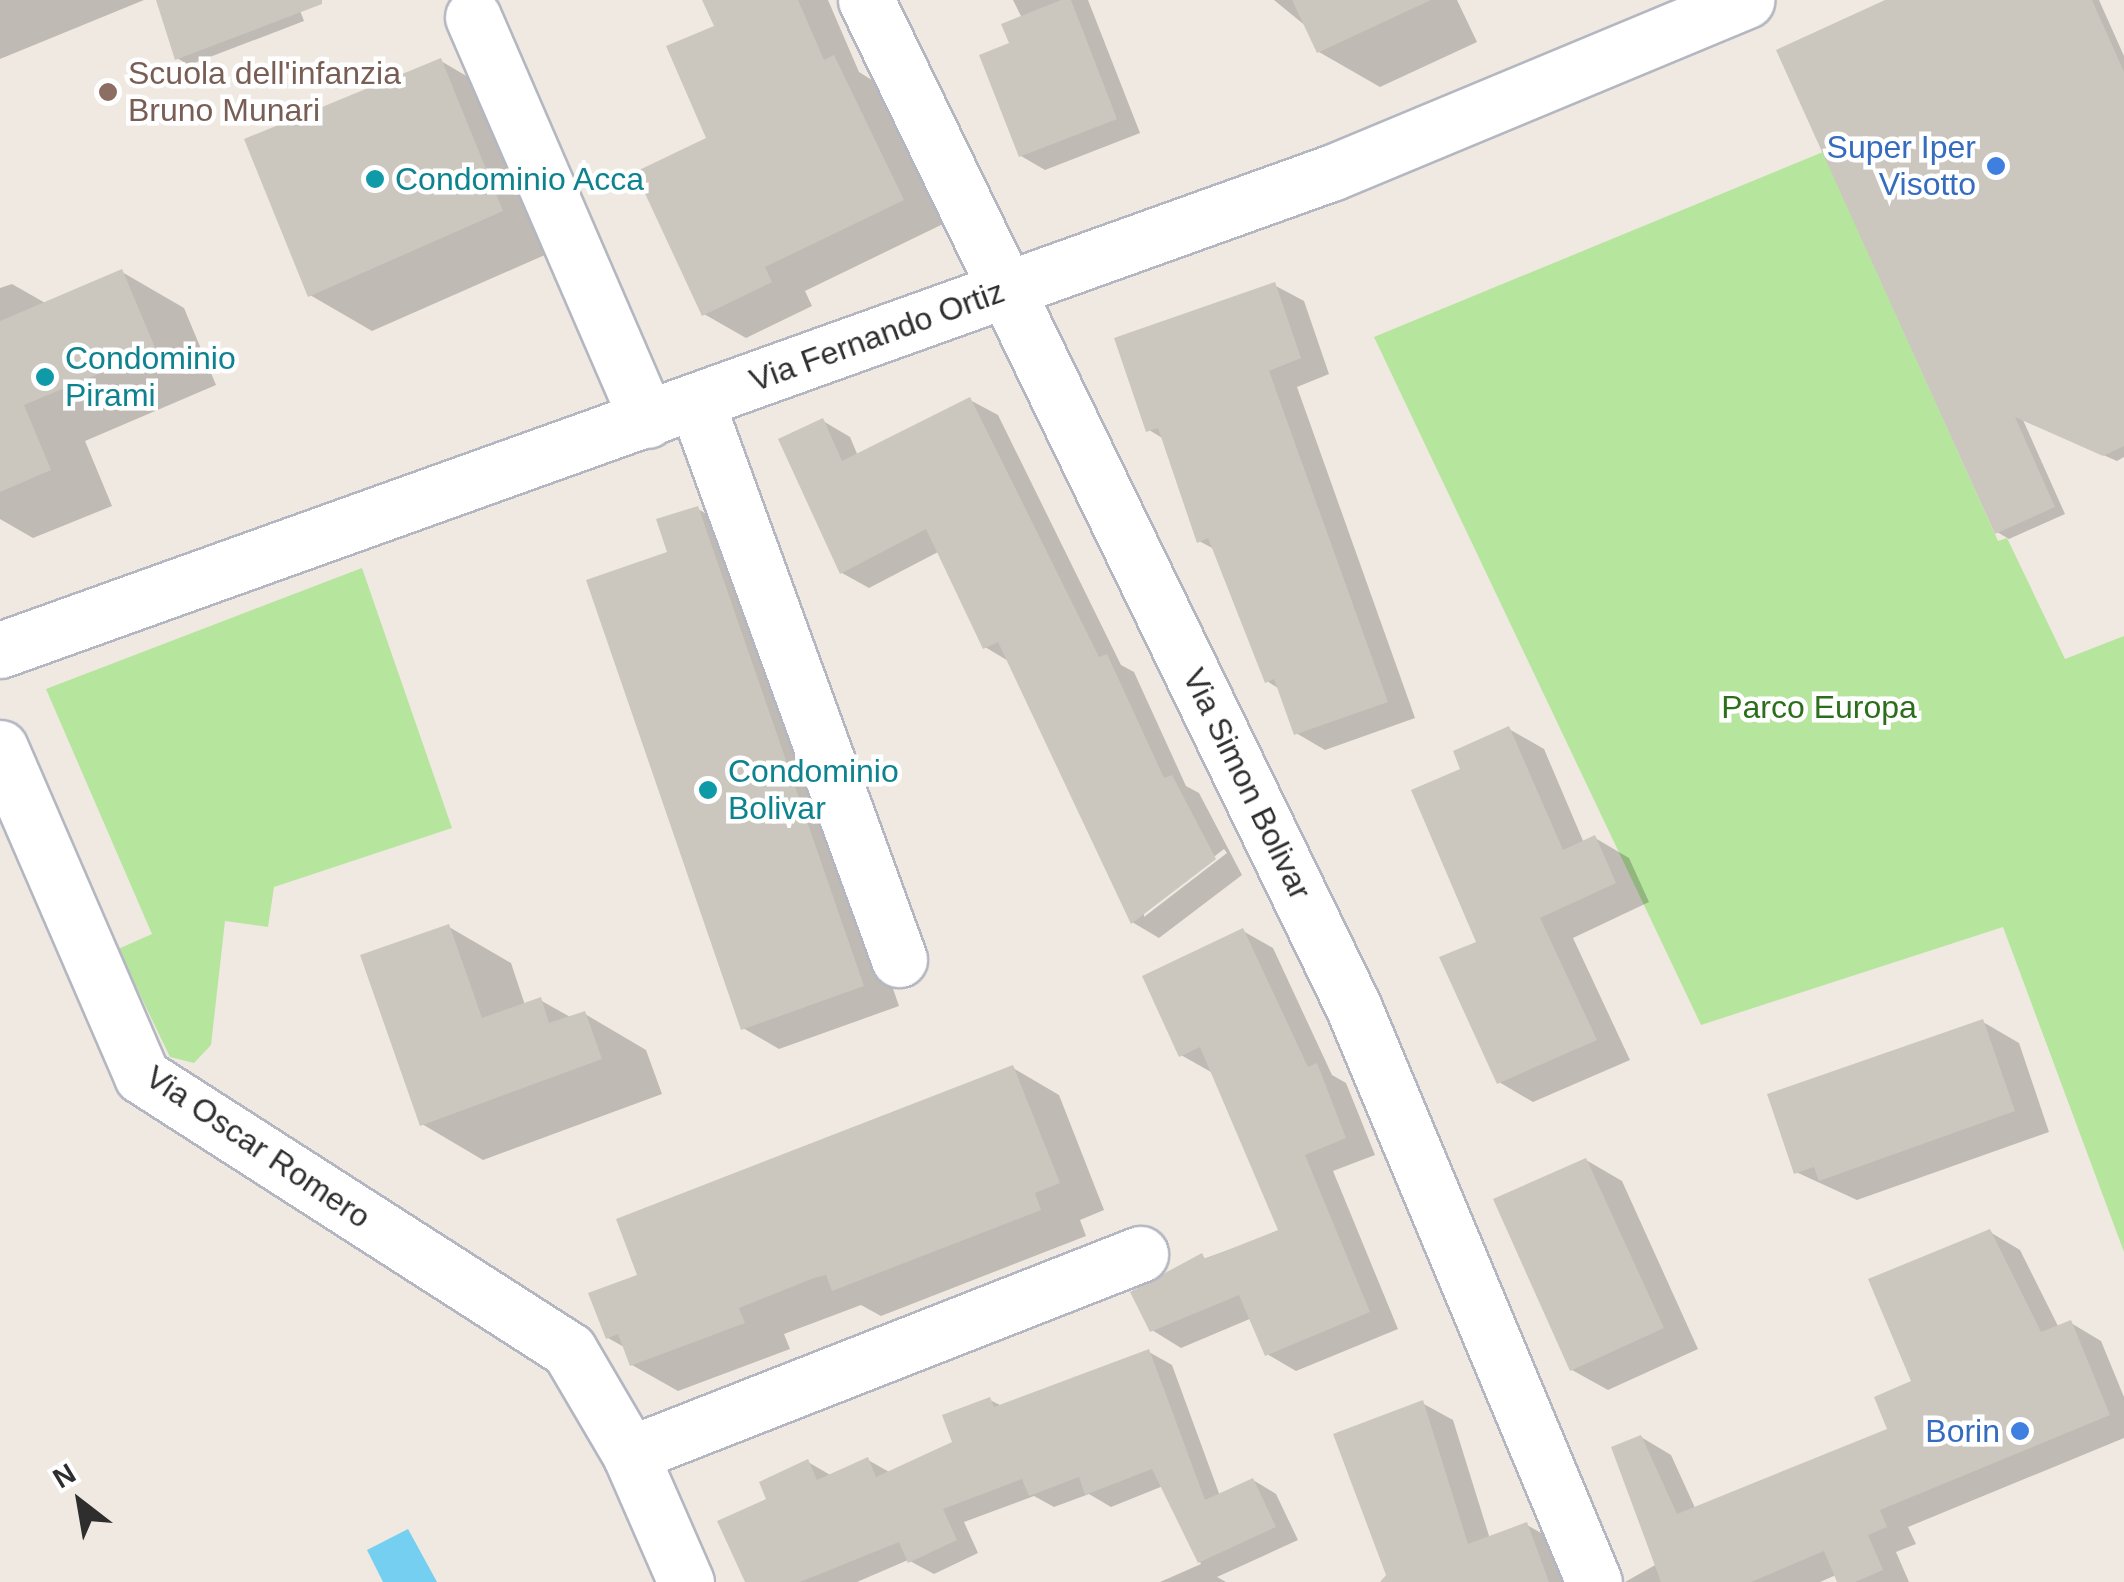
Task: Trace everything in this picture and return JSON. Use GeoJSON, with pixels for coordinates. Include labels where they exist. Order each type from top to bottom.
{"type":"FeatureCollection","features":[{"type":"Feature","properties":{"kind":"street","name":"Via Simon Bolivar"},"geometry":{"type":"LineString","coordinates":[[866,0],[1009,287],[1353,1006],[1594,1582]]}},
{"type":"Feature","properties":{"kind":"street","name":"Via Fernando Ortiz"},"geometry":{"type":"LineString","coordinates":[[0,650],[1331,173],[1746,0]]}},
{"type":"Feature","properties":{"kind":"street"},"geometry":{"type":"LineString","coordinates":[[473,17],[672,411],[899,960]]}},
{"type":"Feature","properties":{"kind":"street","name":"Via Oscar Romero"},"geometry":{"type":"LineString","coordinates":[[0,748],[142,1076],[569,1350],[630,1454],[686,1582]]}},
{"type":"Feature","properties":{"kind":"street"},"geometry":{"type":"LineString","coordinates":[[630,1454],[1140,1254]]}},
{"type":"Feature","properties":{"kind":"green space","name":"Parco Europa"},"geometry":{"type":"Polygon","coordinates":[[[1823,152],[1998,541],[2007,538],[2065,659],[2124,636],[2124,1252],[2003,927],[1701,1025],[1374,337],[1823,152]]]}},
{"type":"Feature","properties":{"kind":"green space"},"geometry":{"type":"Polygon","coordinates":[[[362,568],[452,828],[274,887],[268,927],[225,921],[211,1045],[194,1063],[170,1057],[118,949],[152,934],[46,689],[362,568]]]}},
{"type":"Feature","properties":{"kind":"water"},"geometry":{"type":"Polygon","coordinates":[[[408,1529],[437,1582],[383,1582],[367,1550],[408,1529]]]}},
{"type":"Feature","properties":{"kind":"building"},"geometry":{"type":"Polygon","coordinates":[[[156,0],[322,0],[322,4],[175,60],[156,0]]]}},
{"type":"Feature","properties":{"kind":"building"},"geometry":{"type":"Polygon","coordinates":[[[702,0],[798,0],[824,60],[834,55],[904,200],[765,267],[772,282],[702,316],[635,172],[706,138],[666,46],[714,26],[702,0]]]}},
{"type":"Feature","properties":{"kind":"building"},"geometry":{"type":"Polygon","coordinates":[[[1061,0],[1071,0],[1117,119],[1019,157],[979,55],[1009,43],[1001,24],[1061,0]]]}},
{"type":"Feature","properties":{"kind":"building"},"geometry":{"type":"Polygon","coordinates":[[[1292,0],[1431,0],[1317,53],[1292,0]]]}},
{"type":"Feature","properties":{"kind":"building"},"geometry":{"type":"Polygon","coordinates":[[[1885,0],[2092,0],[2124,72],[2124,446],[2103,456],[2015,417],[2055,507],[1995,534],[1776,50],[1885,0]]]}},
{"type":"Feature","properties":{"kind":"building","name":"Condominio Acca"},"geometry":{"type":"Polygon","coordinates":[[[441,58],[503,211],[308,297],[244,139],[441,58]]]}},
{"type":"Feature","properties":{"kind":"building","name":"Condominio Pirami"},"geometry":{"type":"Polygon","coordinates":[[[122,269],[156,350],[24,405],[51,470],[0,492],[0,321],[122,269]]]}},
{"type":"Feature","properties":{"kind":"building"},"geometry":{"type":"Polygon","coordinates":[[[1275,282],[1301,358],[1269,371],[1388,702],[1294,735],[1274,679],[1265,683],[1208,538],[1197,543],[1158,428],[1146,432],[1114,338],[1275,282]]]}},
{"type":"Feature","properties":{"kind":"building"},"geometry":{"type":"Polygon","coordinates":[[[970,397],[1099,657],[1107,654],[1164,778],[1172,775],[1216,859],[1131,924],[998,642],[983,649],[926,529],[840,574],[778,439],[823,418],[842,461],[970,397]]]}},
{"type":"Feature","properties":{"kind":"building","name":"Condominio Bolivar"},"geometry":{"type":"Polygon","coordinates":[[[698,506],[864,986],[741,1030],[586,580],[667,552],[656,519],[698,506]]]}},
{"type":"Feature","properties":{"kind":"building"},"geometry":{"type":"Polygon","coordinates":[[[1509,726],[1563,850],[1595,835],[1616,883],[1540,918],[1597,1040],[1497,1084],[1439,957],[1476,942],[1411,790],[1460,769],[1453,751],[1509,726]]]}},
{"type":"Feature","properties":{"kind":"building"},"geometry":{"type":"Polygon","coordinates":[[[449,924],[482,1018],[541,997],[549,1023],[585,1011],[602,1059],[420,1126],[360,955],[449,924]]]}},
{"type":"Feature","properties":{"kind":"building"},"geometry":{"type":"Polygon","coordinates":[[[1243,928],[1308,1067],[1317,1063],[1346,1138],[1305,1155],[1370,1312],[1265,1356],[1239,1295],[1150,1332],[1130,1292],[1202,1253],[1205,1259],[1278,1230],[1200,1047],[1179,1057],[1142,976],[1243,928]]]}},
{"type":"Feature","properties":{"kind":"building"},"geometry":{"type":"Polygon","coordinates":[[[1983,1019],[2015,1111],[1819,1181],[1814,1167],[1794,1174],[1767,1094],[1983,1019]]]}},
{"type":"Feature","properties":{"kind":"building"},"geometry":{"type":"Polygon","coordinates":[[[1013,1065],[1060,1183],[1035,1193],[1041,1210],[832,1291],[826,1275],[814,1278],[739,1308],[745,1323],[630,1366],[618,1334],[606,1339],[588,1293],[637,1275],[616,1219],[1013,1065]]]}},
{"type":"Feature","properties":{"kind":"building"},"geometry":{"type":"Polygon","coordinates":[[[1586,1158],[1664,1328],[1570,1371],[1493,1199],[1586,1158]]]}},
{"type":"Feature","properties":{"kind":"building"},"geometry":{"type":"Polygon","coordinates":[[[1990,1229],[2041,1332],[2071,1320],[2110,1415],[1880,1510],[1887,1527],[1868,1535],[1883,1570],[1855,1582],[1837,1582],[1824,1551],[1751,1582],[1661,1582],[1611,1447],[1641,1435],[1677,1514],[1887,1429],[1874,1397],[1911,1381],[1868,1279],[1990,1229]]]}},
{"type":"Feature","properties":{"kind":"building"},"geometry":{"type":"Polygon","coordinates":[[[1149,1349],[1205,1500],[1253,1478],[1276,1527],[1198,1563],[1152,1469],[1085,1495],[1079,1477],[1029,1496],[1022,1479],[943,1509],[957,1540],[908,1563],[899,1542],[800,1582],[745,1582],[717,1521],[766,1499],[759,1482],[808,1459],[817,1480],[868,1457],[876,1477],[952,1442],[942,1415],[990,1397],[994,1407],[1149,1349]]]}},
{"type":"Feature","properties":{"kind":"building"},"geometry":{"type":"Polygon","coordinates":[[[1423,1400],[1468,1544],[1527,1522],[1549,1582],[1380,1582],[1386,1575],[1333,1434],[1423,1400]]]}},
{"type":"Feature","properties":{"kind":"place","name":"Scuola dell'infanzia Bruno Munari"},"geometry":{"type":"Point","coordinates":[108,92]}},
{"type":"Feature","properties":{"kind":"place","name":"Super Iper Visotto"},"geometry":{"type":"Point","coordinates":[1996,166]}},
{"type":"Feature","properties":{"kind":"place","name":"Condominio Acca"},"geometry":{"type":"Point","coordinates":[375,179]}},
{"type":"Feature","properties":{"kind":"place","name":"Condominio Pirami"},"geometry":{"type":"Point","coordinates":[45,377]}},
{"type":"Feature","properties":{"kind":"place","name":"Condominio Bolivar"},"geometry":{"type":"Point","coordinates":[708,790]}},
{"type":"Feature","properties":{"kind":"place","name":"Borin"},"geometry":{"type":"Point","coordinates":[2020,1431]}}]}
